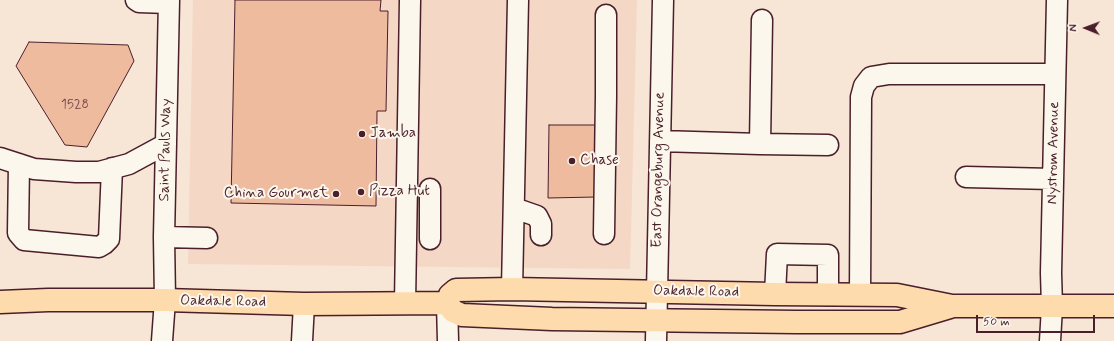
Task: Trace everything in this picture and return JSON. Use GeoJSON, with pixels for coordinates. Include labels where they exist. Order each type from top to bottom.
{"type":"FeatureCollection","features":[{"type":"Feature","properties":{"kind":"main road","name":"Oakdale Road"},"geometry":{"type":"LineString","coordinates":[[447,303],[450,295],[456,290],[512,289],[897,295],[952,306],[1114,306]]}},
{"type":"Feature","properties":{"kind":"main road","name":"Oakdale Road"},"geometry":{"type":"LineString","coordinates":[[0,302],[48,300],[165,300],[304,304],[447,303]]}},
{"type":"Feature","properties":{"kind":"main road","name":"Oakdale Road"},"geometry":{"type":"LineString","coordinates":[[447,303],[453,311],[462,315],[552,319],[656,330],[796,322],[900,322],[952,306]]}},
{"type":"Feature","properties":{"kind":"street"},"geometry":{"type":"LineString","coordinates":[[136,0],[139,2],[168,1]]}},
{"type":"Feature","properties":{"kind":"street"},"geometry":{"type":"LineString","coordinates":[[405,303],[410,0]]}},
{"type":"Feature","properties":{"kind":"street"},"geometry":{"type":"LineString","coordinates":[[512,289],[518,0]]}},
{"type":"Feature","properties":{"kind":"street","name":"East Orangeburg Avenue"},"geometry":{"type":"LineString","coordinates":[[656,330],[663,0]]}},
{"type":"Feature","properties":{"kind":"street","name":"Nystrom Avenue"},"geometry":{"type":"LineString","coordinates":[[1050,341],[1052,306],[1057,0]]}},
{"type":"Feature","properties":{"kind":"street","name":"Saint Pauls Way"},"geometry":{"type":"LineString","coordinates":[[162,341],[165,300],[164,237],[168,1]]}},
{"type":"Feature","properties":{"kind":"street"},"geometry":{"type":"LineString","coordinates":[[604,234],[606,16]]}},
{"type":"Feature","properties":{"kind":"street"},"geometry":{"type":"LineString","coordinates":[[760,144],[762,20]]}},
{"type":"Feature","properties":{"kind":"street"},"geometry":{"type":"LineString","coordinates":[[860,295],[861,97],[864,86],[871,77],[889,74],[1055,74]]}},
{"type":"Feature","properties":{"kind":"street"},"geometry":{"type":"LineString","coordinates":[[660,141],[828,145]]}},
{"type":"Feature","properties":{"kind":"street"},"geometry":{"type":"LineString","coordinates":[[0,158],[34,169],[99,172],[129,164],[166,144]]}},
{"type":"Feature","properties":{"kind":"street"},"geometry":{"type":"LineString","coordinates":[[19,164],[18,233],[24,240],[99,247],[109,239],[112,168]]}},
{"type":"Feature","properties":{"kind":"street"},"geometry":{"type":"LineString","coordinates":[[966,177],[1053,179]]}},
{"type":"Feature","properties":{"kind":"street"},"geometry":{"type":"LineString","coordinates":[[430,189],[430,239]]}},
{"type":"Feature","properties":{"kind":"street"},"geometry":{"type":"LineString","coordinates":[[514,208],[537,216],[541,224],[541,235]]}},
{"type":"Feature","properties":{"kind":"street"},"geometry":{"type":"LineString","coordinates":[[164,237],[207,238]]}},
{"type":"Feature","properties":{"kind":"street"},"geometry":{"type":"LineString","coordinates":[[775,294],[777,254],[784,254],[828,255],[828,295]]}},
{"type":"Feature","properties":{"kind":"street"},"geometry":{"type":"LineString","coordinates":[[447,303],[448,341]]}},
{"type":"Feature","properties":{"kind":"street"},"geometry":{"type":"LineString","coordinates":[[302,341],[304,304]]}},
{"type":"Feature","properties":{"kind":"shaded area"},"geometry":{"type":"Polygon","coordinates":[[[193,0],[637,0],[630,269],[188,264],[193,0]]]}},
{"type":"Feature","properties":{"kind":"building"},"geometry":{"type":"Polygon","coordinates":[[[235,0],[381,0],[380,11],[388,11],[386,111],[377,111],[376,206],[231,203],[235,0]]]}},
{"type":"Feature","properties":{"kind":"building"},"geometry":{"type":"Polygon","coordinates":[[[29,42],[128,45],[134,61],[87,147],[65,145],[16,66],[29,42]]]}},
{"type":"Feature","properties":{"kind":"building","name":"Chase"},"geometry":{"type":"Polygon","coordinates":[[[549,125],[597,125],[596,197],[548,198],[549,125]]]}},
{"type":"Feature","properties":{"kind":"place","name":"Jamba"},"geometry":{"type":"Point","coordinates":[362,134]}},
{"type":"Feature","properties":{"kind":"place","name":"Chase"},"geometry":{"type":"Point","coordinates":[572,161]}},
{"type":"Feature","properties":{"kind":"place","name":"Pizza Hut"},"geometry":{"type":"Point","coordinates":[361,192]}},
{"type":"Feature","properties":{"kind":"place","name":"China Gourmet"},"geometry":{"type":"Point","coordinates":[336,194]}}]}
